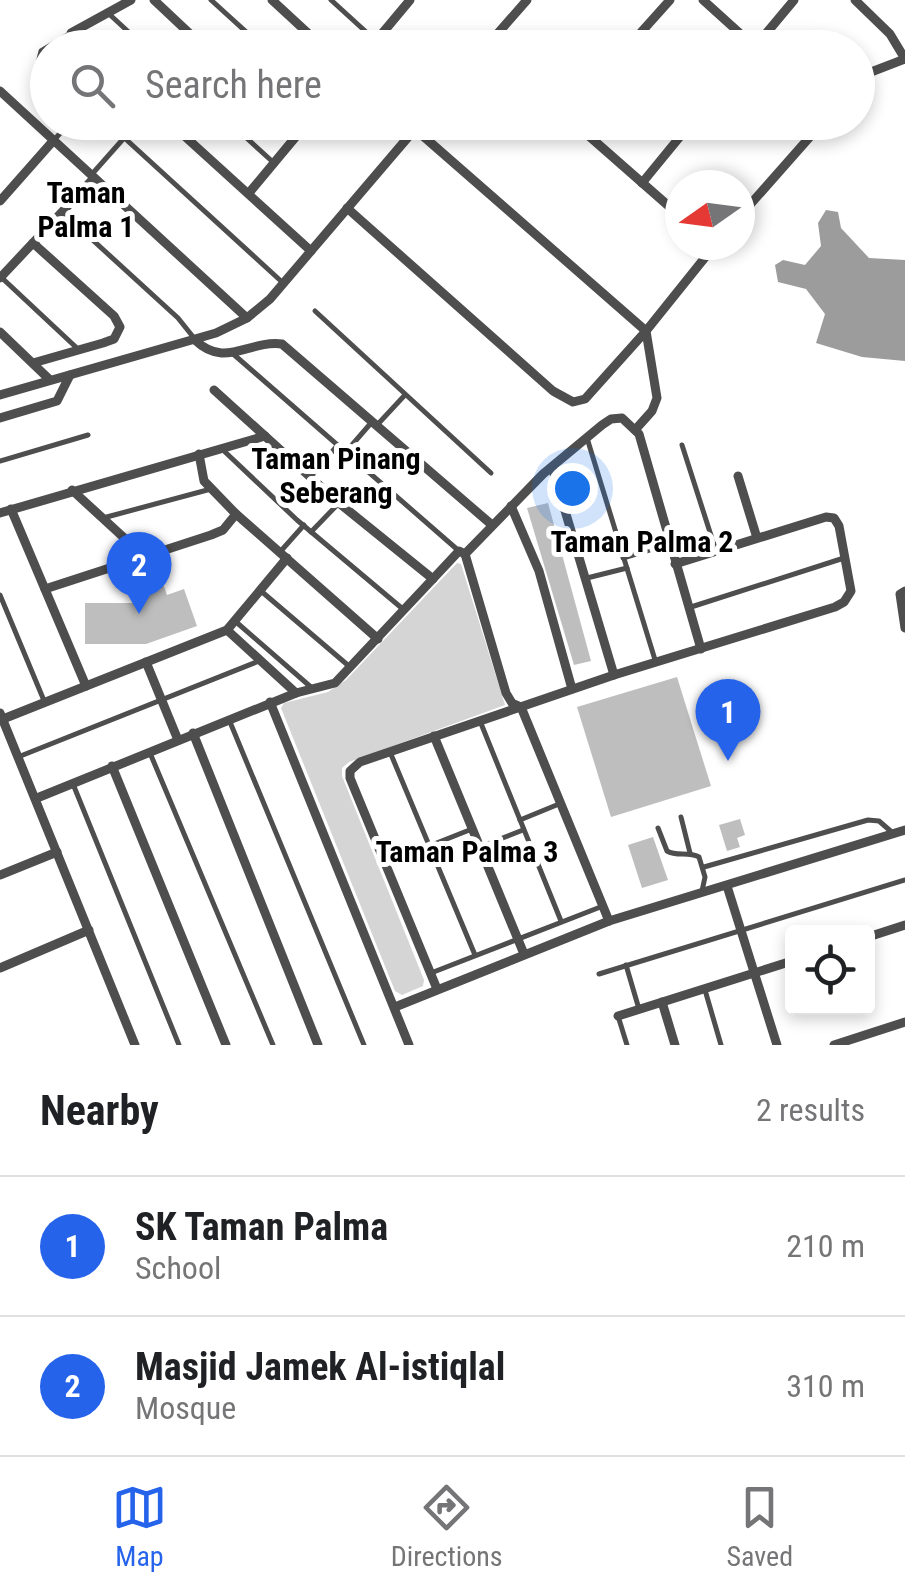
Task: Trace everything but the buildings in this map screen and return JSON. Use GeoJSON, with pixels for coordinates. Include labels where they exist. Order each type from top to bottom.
{"type":"FeatureCollection","features":[{"type":"Feature","properties":{"kind":"street"},"geometry":{"type":"LineString","coordinates":[[77,30],[131,0]]}},
{"type":"Feature","properties":{"kind":"street"},"geometry":{"type":"LineString","coordinates":[[154,0],[186,30]]}},
{"type":"Feature","properties":{"kind":"street"},"geometry":{"type":"LineString","coordinates":[[272,0],[304,30]]}},
{"type":"Feature","properties":{"kind":"street"},"geometry":{"type":"LineString","coordinates":[[385,30],[406,4],[392,0]]}},
{"type":"Feature","properties":{"kind":"street"},"geometry":{"type":"LineString","coordinates":[[643,30],[670,0]]}},
{"type":"Feature","properties":{"kind":"street"},"geometry":{"type":"LineString","coordinates":[[703,0],[736,30]]}},
{"type":"Feature","properties":{"kind":"street"},"geometry":{"type":"LineString","coordinates":[[769,30],[794,0]]}},
{"type":"Feature","properties":{"kind":"street"},"geometry":{"type":"LineString","coordinates":[[499,30],[520,2]]}},
{"type":"Feature","properties":{"kind":"street"},"geometry":{"type":"LineString","coordinates":[[861,2],[890,34],[905,59],[875,70]]}},
{"type":"Feature","properties":{"kind":"street"},"geometry":{"type":"LineString","coordinates":[[0,91],[30,120]]}},
{"type":"Feature","properties":{"kind":"street"},"geometry":{"type":"LineString","coordinates":[[189,140],[311,250]]}},
{"type":"Feature","properties":{"kind":"street"},"geometry":{"type":"LineString","coordinates":[[249,193],[294,140]]}},
{"type":"Feature","properties":{"kind":"street"},"geometry":{"type":"LineString","coordinates":[[0,395],[196,340],[247,318],[283,284],[406,140]]}},
{"type":"Feature","properties":{"kind":"street"},"geometry":{"type":"LineString","coordinates":[[434,140],[646,331],[658,398],[635,430]]}},
{"type":"Feature","properties":{"kind":"street"},"geometry":{"type":"LineString","coordinates":[[593,140],[665,203]]}},
{"type":"Feature","properties":{"kind":"street"},"geometry":{"type":"LineString","coordinates":[[642,183],[677,140]]}},
{"type":"Feature","properties":{"kind":"street"},"geometry":{"type":"LineString","coordinates":[[755,199],[807,140]]}},
{"type":"Feature","properties":{"kind":"street"},"geometry":{"type":"LineString","coordinates":[[0,200],[52,141],[247,318]]}},
{"type":"Feature","properties":{"kind":"street"},"geometry":{"type":"LineString","coordinates":[[1,278],[92,178]]}},
{"type":"Feature","properties":{"kind":"street"},"geometry":{"type":"LineString","coordinates":[[348,208],[566,400],[574,402],[585,399],[702,260]]}},
{"type":"Feature","properties":{"kind":"street"},"geometry":{"type":"LineString","coordinates":[[33,242],[118,322],[114,338],[33,363]]}},
{"type":"Feature","properties":{"kind":"street"},"geometry":{"type":"LineString","coordinates":[[0,332],[50,380]]}},
{"type":"Feature","properties":{"kind":"street"},"geometry":{"type":"LineString","coordinates":[[196,340],[205,350],[218,354],[261,344],[282,344],[492,524]]}},
{"type":"Feature","properties":{"kind":"street"},"geometry":{"type":"LineString","coordinates":[[0,418],[57,400],[70,375]]}},
{"type":"Feature","properties":{"kind":"street"},"geometry":{"type":"LineString","coordinates":[[214,390],[340,503],[433,579]]}},
{"type":"Feature","properties":{"kind":"street"},"geometry":{"type":"LineString","coordinates":[[36,798],[270,702],[335,683],[433,579],[552,466],[611,418],[622,418],[640,434],[700,649]]}},
{"type":"Feature","properties":{"kind":"street"},"geometry":{"type":"LineString","coordinates":[[86,686],[45,589],[5,511],[265,436]]}},
{"type":"Feature","properties":{"kind":"street"},"geometry":{"type":"LineString","coordinates":[[200,454],[202,476],[236,514],[378,638]]}},
{"type":"Feature","properties":{"kind":"street"},"geometry":{"type":"LineString","coordinates":[[552,466],[614,675]]}},
{"type":"Feature","properties":{"kind":"street"},"geometry":{"type":"LineString","coordinates":[[738,476],[757,538]]}},
{"type":"Feature","properties":{"kind":"street"},"geometry":{"type":"LineString","coordinates":[[72,490],[146,558]]}},
{"type":"Feature","properties":{"kind":"street"},"geometry":{"type":"LineString","coordinates":[[511,506],[539,571],[572,689]]}},
{"type":"Feature","properties":{"kind":"street"},"geometry":{"type":"LineString","coordinates":[[45,589],[223,530],[236,514]]}},
{"type":"Feature","properties":{"kind":"street"},"geometry":{"type":"LineString","coordinates":[[438,989],[350,778],[354,765],[614,675],[844,602],[850,590],[834,518],[826,516],[675,564]]}},
{"type":"Feature","properties":{"kind":"street"},"geometry":{"type":"LineString","coordinates":[[462,552],[506,693],[521,707],[609,922]]}},
{"type":"Feature","properties":{"kind":"street"},"geometry":{"type":"LineString","coordinates":[[135,1045],[1,716],[228,630],[284,555]]}},
{"type":"Feature","properties":{"kind":"street"},"geometry":{"type":"LineString","coordinates":[[905,592],[900,594],[905,628]]}},
{"type":"Feature","properties":{"kind":"street"},"geometry":{"type":"LineString","coordinates":[[228,630],[296,694]]}},
{"type":"Feature","properties":{"kind":"street"},"geometry":{"type":"LineString","coordinates":[[146,662],[178,740]]}},
{"type":"Feature","properties":{"kind":"street"},"geometry":{"type":"LineString","coordinates":[[270,702],[410,1045]]}},
{"type":"Feature","properties":{"kind":"street"},"geometry":{"type":"LineString","coordinates":[[193,733],[318,1045]]}},
{"type":"Feature","properties":{"kind":"street"},"geometry":{"type":"LineString","coordinates":[[434,736],[524,954]]}},
{"type":"Feature","properties":{"kind":"street"},"geometry":{"type":"LineString","coordinates":[[112,766],[226,1045]]}},
{"type":"Feature","properties":{"kind":"street"},"geometry":{"type":"LineString","coordinates":[[395,1008],[609,922],[900,832]]}},
{"type":"Feature","properties":{"kind":"street"},"geometry":{"type":"LineString","coordinates":[[0,875],[57,852]]}},
{"type":"Feature","properties":{"kind":"street"},"geometry":{"type":"LineString","coordinates":[[727,886],[777,1045]]}},
{"type":"Feature","properties":{"kind":"street"},"geometry":{"type":"LineString","coordinates":[[875,935],[905,925]]}},
{"type":"Feature","properties":{"kind":"street"},"geometry":{"type":"LineString","coordinates":[[0,968],[89,930]]}},
{"type":"Feature","properties":{"kind":"street"},"geometry":{"type":"LineString","coordinates":[[618,1016],[785,963]]}},
{"type":"Feature","properties":{"kind":"street"},"geometry":{"type":"LineString","coordinates":[[662,1002],[674,1045]]}},
{"type":"Feature","properties":{"kind":"street"},"geometry":{"type":"LineString","coordinates":[[834,1045],[905,1022]]}},
{"type":"Feature","properties":{"kind":"lane"},"geometry":{"type":"LineString","coordinates":[[211,0],[245,30]]}},
{"type":"Feature","properties":{"kind":"lane"},"geometry":{"type":"LineString","coordinates":[[331,0],[360,30]]}},
{"type":"Feature","properties":{"kind":"lane"},"geometry":{"type":"LineString","coordinates":[[108,13],[126,30]]}},
{"type":"Feature","properties":{"kind":"lane"},"geometry":{"type":"LineString","coordinates":[[92,178],[122,140]]}},
{"type":"Feature","properties":{"kind":"lane"},"geometry":{"type":"LineString","coordinates":[[126,140],[283,284]]}},
{"type":"Feature","properties":{"kind":"lane"},"geometry":{"type":"LineString","coordinates":[[249,140],[274,163]]}},
{"type":"Feature","properties":{"kind":"lane"},"geometry":{"type":"LineString","coordinates":[[62,212],[178,318],[196,340]]}},
{"type":"Feature","properties":{"kind":"lane"},"geometry":{"type":"LineString","coordinates":[[1,278],[79,350]]}},
{"type":"Feature","properties":{"kind":"lane"},"geometry":{"type":"LineString","coordinates":[[314,311],[491,473]]}},
{"type":"Feature","properties":{"kind":"lane"},"geometry":{"type":"LineString","coordinates":[[232,352],[462,552]]}},
{"type":"Feature","properties":{"kind":"lane"},"geometry":{"type":"LineString","coordinates":[[345,453],[404,396]]}},
{"type":"Feature","properties":{"kind":"lane"},"geometry":{"type":"LineString","coordinates":[[0,462],[88,435]]}},
{"type":"Feature","properties":{"kind":"lane"},"geometry":{"type":"LineString","coordinates":[[587,438],[656,663]]}},
{"type":"Feature","properties":{"kind":"lane"},"geometry":{"type":"LineString","coordinates":[[682,445],[716,551]]}},
{"type":"Feature","properties":{"kind":"lane"},"geometry":{"type":"LineString","coordinates":[[310,477],[337,446]]}},
{"type":"Feature","properties":{"kind":"lane"},"geometry":{"type":"LineString","coordinates":[[222,447],[225,456],[404,610]]}},
{"type":"Feature","properties":{"kind":"lane"},"geometry":{"type":"LineString","coordinates":[[103,518],[212,489]]}},
{"type":"Feature","properties":{"kind":"lane"},"geometry":{"type":"LineString","coordinates":[[311,532],[340,503]]}},
{"type":"Feature","properties":{"kind":"lane"},"geometry":{"type":"LineString","coordinates":[[284,555],[304,526]]}},
{"type":"Feature","properties":{"kind":"lane"},"geometry":{"type":"LineString","coordinates":[[623,558],[669,544]]}},
{"type":"Feature","properties":{"kind":"lane"},"geometry":{"type":"LineString","coordinates":[[688,608],[844,558]]}},
{"type":"Feature","properties":{"kind":"lane"},"geometry":{"type":"LineString","coordinates":[[584,578],[626,568]]}},
{"type":"Feature","properties":{"kind":"lane"},"geometry":{"type":"LineString","coordinates":[[260,590],[350,667]]}},
{"type":"Feature","properties":{"kind":"lane"},"geometry":{"type":"LineString","coordinates":[[0,595],[45,702]]}},
{"type":"Feature","properties":{"kind":"lane"},"geometry":{"type":"LineString","coordinates":[[235,621],[314,690]]}},
{"type":"Feature","properties":{"kind":"lane"},"geometry":{"type":"LineString","coordinates":[[18,757],[259,661]]}},
{"type":"Feature","properties":{"kind":"lane"},"geometry":{"type":"LineString","coordinates":[[229,719],[364,1045]]}},
{"type":"Feature","properties":{"kind":"lane"},"geometry":{"type":"LineString","coordinates":[[480,721],[561,921]]}},
{"type":"Feature","properties":{"kind":"lane"},"geometry":{"type":"LineString","coordinates":[[149,751],[273,1045]]}},
{"type":"Feature","properties":{"kind":"lane"},"geometry":{"type":"LineString","coordinates":[[390,752],[475,955]]}},
{"type":"Feature","properties":{"kind":"lane"},"geometry":{"type":"LineString","coordinates":[[72,782],[179,1045]]}},
{"type":"Feature","properties":{"kind":"lane"},"geometry":{"type":"LineString","coordinates":[[520,820],[561,804]]}},
{"type":"Feature","properties":{"kind":"lane"},"geometry":{"type":"LineString","coordinates":[[681,817],[690,852]]}},
{"type":"Feature","properties":{"kind":"lane"},"geometry":{"type":"LineString","coordinates":[[704,867],[868,820],[900,832]]}},
{"type":"Feature","properties":{"kind":"lane"},"geometry":{"type":"LineString","coordinates":[[658,828],[667,852],[690,852],[700,857],[704,867],[700,894]]}},
{"type":"Feature","properties":{"kind":"lane"},"geometry":{"type":"LineString","coordinates":[[429,846],[472,829]]}},
{"type":"Feature","properties":{"kind":"lane"},"geometry":{"type":"LineString","coordinates":[[479,847],[524,830]]}},
{"type":"Feature","properties":{"kind":"lane"},"geometry":{"type":"LineString","coordinates":[[599,974],[905,880]]}},
{"type":"Feature","properties":{"kind":"lane"},"geometry":{"type":"LineString","coordinates":[[431,973],[603,906]]}},
{"type":"Feature","properties":{"kind":"lane"},"geometry":{"type":"LineString","coordinates":[[626,966],[639,1009]]}},
{"type":"Feature","properties":{"kind":"lane"},"geometry":{"type":"LineString","coordinates":[[704,988],[721,1045]]}},
{"type":"Feature","properties":{"kind":"lane"},"geometry":{"type":"LineString","coordinates":[[618,1016],[627,1045]]}},
{"type":"Feature","properties":{"kind":"shaded area"},"geometry":{"type":"Polygon","coordinates":[[[826,210],[838,212],[841,228],[869,258],[905,260],[905,361],[862,357],[816,343],[825,314],[806,289],[778,282],[775,265],[783,260],[805,265],[821,246],[818,223],[826,210]]]}},
{"type":"Feature","properties":{"kind":"shaded area"},"geometry":{"type":"Polygon","coordinates":[[[457,563],[461,564],[505,705],[349,762],[342,768],[424,980],[423,986],[402,995],[395,991],[281,708],[284,703],[328,692],[346,680],[457,563]]]}},
{"type":"Feature","properties":{"kind":"place","name":"Masjid Jamek Al-istiqlal"},"geometry":{"type":"Point","coordinates":[139,614]}},
{"type":"Feature","properties":{"kind":"place","name":"SK Taman Palma"},"geometry":{"type":"Point","coordinates":[728,761]}},
{"type":"Feature","properties":{"kind":"district","name":"Taman Palma 1"},"geometry":{"type":"Point","coordinates":[86,210]}},
{"type":"Feature","properties":{"kind":"district","name":"Taman Pinang Seberang"},"geometry":{"type":"Point","coordinates":[336,476]}},
{"type":"Feature","properties":{"kind":"district","name":"Taman Palma 2"},"geometry":{"type":"Point","coordinates":[642,542]}},
{"type":"Feature","properties":{"kind":"district","name":"Taman Palma 3"},"geometry":{"type":"Point","coordinates":[467,852]}}]}
